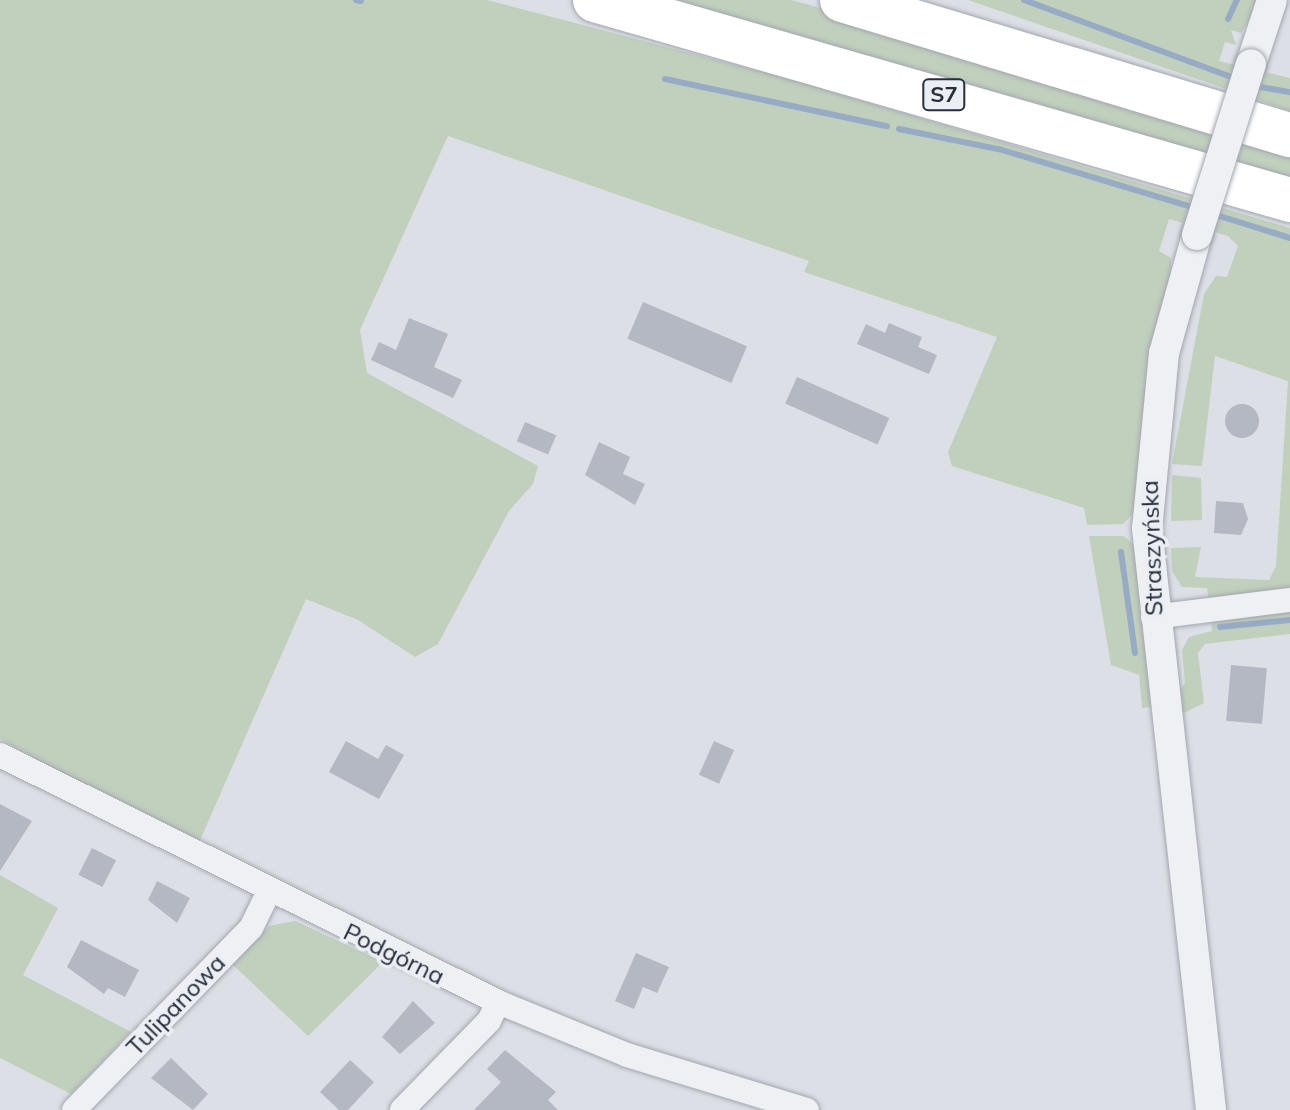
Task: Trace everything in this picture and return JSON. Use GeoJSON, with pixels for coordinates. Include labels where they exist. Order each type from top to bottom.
{"type":"FeatureCollection","features":[{"type":"Feature","properties":{"kind":"highway","name":"S7"},"geometry":{"type":"LineString","coordinates":[[595,0],[1290,200]]}},
{"type":"Feature","properties":{"kind":"highway"},"geometry":{"type":"LineString","coordinates":[[842,0],[1290,135]]}},
{"type":"Feature","properties":{"kind":"street","name":"Straszyńska"},"geometry":{"type":"LineString","coordinates":[[1211,1110],[1153,617],[1151,432],[1197,235],[1272,0]]}},
{"type":"Feature","properties":{"kind":"street"},"geometry":{"type":"LineString","coordinates":[[1153,617],[1290,600]]}},
{"type":"Feature","properties":{"kind":"street","name":"Podgórna"},"geometry":{"type":"LineString","coordinates":[[0,755],[268,893],[498,1002],[627,1055],[780,1106],[807,1110]]}},
{"type":"Feature","properties":{"kind":"street","name":"Tulipanowa"},"geometry":{"type":"LineString","coordinates":[[74,1110],[251,928],[268,893]]}},
{"type":"Feature","properties":{"kind":"street"},"geometry":{"type":"LineString","coordinates":[[402,1110],[489,1021],[498,1002]]}},
{"type":"Feature","properties":{"kind":"green space"},"geometry":{"type":"Polygon","coordinates":[[[0,0],[487,0],[793,80],[1290,228],[1290,589],[1209,601],[1207,588],[1182,587],[1172,571],[1171,548],[1201,547],[1195,577],[1269,580],[1276,566],[1288,381],[1215,356],[1202,466],[1172,464],[1204,294],[1216,276],[1227,277],[1238,246],[1228,236],[1169,219],[1159,251],[1171,258],[1171,281],[1144,401],[1134,513],[1123,524],[1087,525],[1084,508],[952,466],[948,452],[997,337],[804,272],[809,261],[448,136],[360,330],[367,373],[538,466],[533,484],[509,511],[438,644],[415,657],[358,620],[306,599],[197,847],[0,739],[0,0]]]}},
{"type":"Feature","properties":{"kind":"green space"},"geometry":{"type":"Polygon","coordinates":[[[652,0],[791,0],[916,34],[1290,147],[1290,184],[652,0]]]}},
{"type":"Feature","properties":{"kind":"green space"},"geometry":{"type":"Polygon","coordinates":[[[968,0],[1261,0],[1241,33],[1231,30],[1236,45],[1225,42],[1219,61],[1290,78],[1290,111],[968,0]]]}},
{"type":"Feature","properties":{"kind":"green space"},"geometry":{"type":"Polygon","coordinates":[[[1172,475],[1201,478],[1202,520],[1171,521],[1172,475]]]}},
{"type":"Feature","properties":{"kind":"green space"},"geometry":{"type":"Polygon","coordinates":[[[1089,536],[1124,536],[1135,546],[1156,706],[1142,708],[1139,675],[1111,665],[1089,536]]]}},
{"type":"Feature","properties":{"kind":"green space"},"geometry":{"type":"Polygon","coordinates":[[[1290,608],[1290,634],[1205,644],[1198,653],[1204,703],[1182,714],[1174,698],[1185,683],[1182,650],[1189,637],[1212,631],[1211,618],[1290,608]]]}},
{"type":"Feature","properties":{"kind":"green space"},"geometry":{"type":"Polygon","coordinates":[[[0,875],[58,908],[23,975],[131,1032],[71,1094],[0,1058],[0,875]]]}},
{"type":"Feature","properties":{"kind":"green space"},"geometry":{"type":"Polygon","coordinates":[[[295,921],[383,962],[308,1036],[232,964],[269,926],[295,921]]]}},
{"type":"Feature","properties":{"kind":"building"},"geometry":{"type":"Polygon","coordinates":[[[643,302],[747,346],[731,383],[627,339],[643,302]]]}},
{"type":"Feature","properties":{"kind":"building"},"geometry":{"type":"Polygon","coordinates":[[[409,318],[448,334],[434,367],[462,380],[453,398],[371,360],[379,342],[396,350],[409,318]]]}},
{"type":"Feature","properties":{"kind":"building"},"geometry":{"type":"Polygon","coordinates":[[[889,323],[922,337],[918,347],[937,355],[929,374],[857,344],[866,324],[885,333],[889,323]]]}},
{"type":"Feature","properties":{"kind":"building"},"geometry":{"type":"Polygon","coordinates":[[[797,377],[889,418],[877,445],[785,403],[797,377]]]}},
{"type":"Feature","properties":{"kind":"building"},"geometry":{"type":"Polygon","coordinates":[[[1242,404],[1254,409],[1259,421],[1254,433],[1242,438],[1230,433],[1225,421],[1230,409],[1242,404]]]}},
{"type":"Feature","properties":{"kind":"building"},"geometry":{"type":"Polygon","coordinates":[[[525,422],[556,435],[548,455],[517,441],[525,422]]]}},
{"type":"Feature","properties":{"kind":"building"},"geometry":{"type":"Polygon","coordinates":[[[599,442],[630,457],[623,474],[645,484],[635,505],[585,475],[599,442]]]}},
{"type":"Feature","properties":{"kind":"building"},"geometry":{"type":"Polygon","coordinates":[[[1216,501],[1243,503],[1248,519],[1241,535],[1214,533],[1216,501]]]}},
{"type":"Feature","properties":{"kind":"building"},"geometry":{"type":"Polygon","coordinates":[[[1231,665],[1267,668],[1262,724],[1226,721],[1231,665]]]}},
{"type":"Feature","properties":{"kind":"building"},"geometry":{"type":"Polygon","coordinates":[[[346,741],[378,759],[386,745],[404,755],[379,799],[329,772],[346,741]]]}},
{"type":"Feature","properties":{"kind":"building"},"geometry":{"type":"Polygon","coordinates":[[[714,741],[734,750],[719,784],[699,775],[714,741]]]}},
{"type":"Feature","properties":{"kind":"building"},"geometry":{"type":"Polygon","coordinates":[[[0,804],[32,821],[0,871],[0,804]]]}},
{"type":"Feature","properties":{"kind":"building"},"geometry":{"type":"Polygon","coordinates":[[[92,848],[116,860],[102,887],[78,875],[92,848]]]}},
{"type":"Feature","properties":{"kind":"building"},"geometry":{"type":"Polygon","coordinates":[[[157,881],[190,898],[177,923],[148,900],[157,881]]]}},
{"type":"Feature","properties":{"kind":"building"},"geometry":{"type":"Polygon","coordinates":[[[81,940],[139,970],[125,997],[108,988],[104,994],[67,967],[81,940]]]}},
{"type":"Feature","properties":{"kind":"building"},"geometry":{"type":"Polygon","coordinates":[[[636,953],[669,967],[657,993],[643,987],[634,1009],[615,1001],[636,953]]]}},
{"type":"Feature","properties":{"kind":"building"},"geometry":{"type":"Polygon","coordinates":[[[413,1001],[435,1023],[400,1054],[382,1037],[413,1001]]]}},
{"type":"Feature","properties":{"kind":"building"},"geometry":{"type":"Polygon","coordinates":[[[505,1050],[556,1092],[548,1100],[558,1110],[474,1110],[501,1082],[487,1069],[505,1050]]]}},
{"type":"Feature","properties":{"kind":"building"},"geometry":{"type":"Polygon","coordinates":[[[171,1058],[208,1094],[193,1110],[151,1078],[171,1058]]]}},
{"type":"Feature","properties":{"kind":"building"},"geometry":{"type":"Polygon","coordinates":[[[350,1060],[374,1082],[348,1110],[339,1110],[320,1092],[350,1060]]]}},
{"type":"Feature","properties":{"kind":"waterway"},"geometry":{"type":"LineString","coordinates":[[356,0],[361,1]]}},
{"type":"Feature","properties":{"kind":"waterway"},"geometry":{"type":"LineString","coordinates":[[1024,0],[1236,79]]}},
{"type":"Feature","properties":{"kind":"waterway"},"geometry":{"type":"LineString","coordinates":[[1228,19],[1237,0]]}},
{"type":"Feature","properties":{"kind":"waterway"},"geometry":{"type":"LineString","coordinates":[[665,79],[887,126]]}},
{"type":"Feature","properties":{"kind":"waterway"},"geometry":{"type":"LineString","coordinates":[[1255,86],[1290,92]]}},
{"type":"Feature","properties":{"kind":"waterway"},"geometry":{"type":"LineString","coordinates":[[899,129],[1002,150],[1195,208]]}},
{"type":"Feature","properties":{"kind":"waterway"},"geometry":{"type":"LineString","coordinates":[[1213,214],[1290,238]]}},
{"type":"Feature","properties":{"kind":"waterway"},"geometry":{"type":"LineString","coordinates":[[1121,552],[1135,653]]}},
{"type":"Feature","properties":{"kind":"waterway"},"geometry":{"type":"LineString","coordinates":[[1220,627],[1290,620]]}}]}
